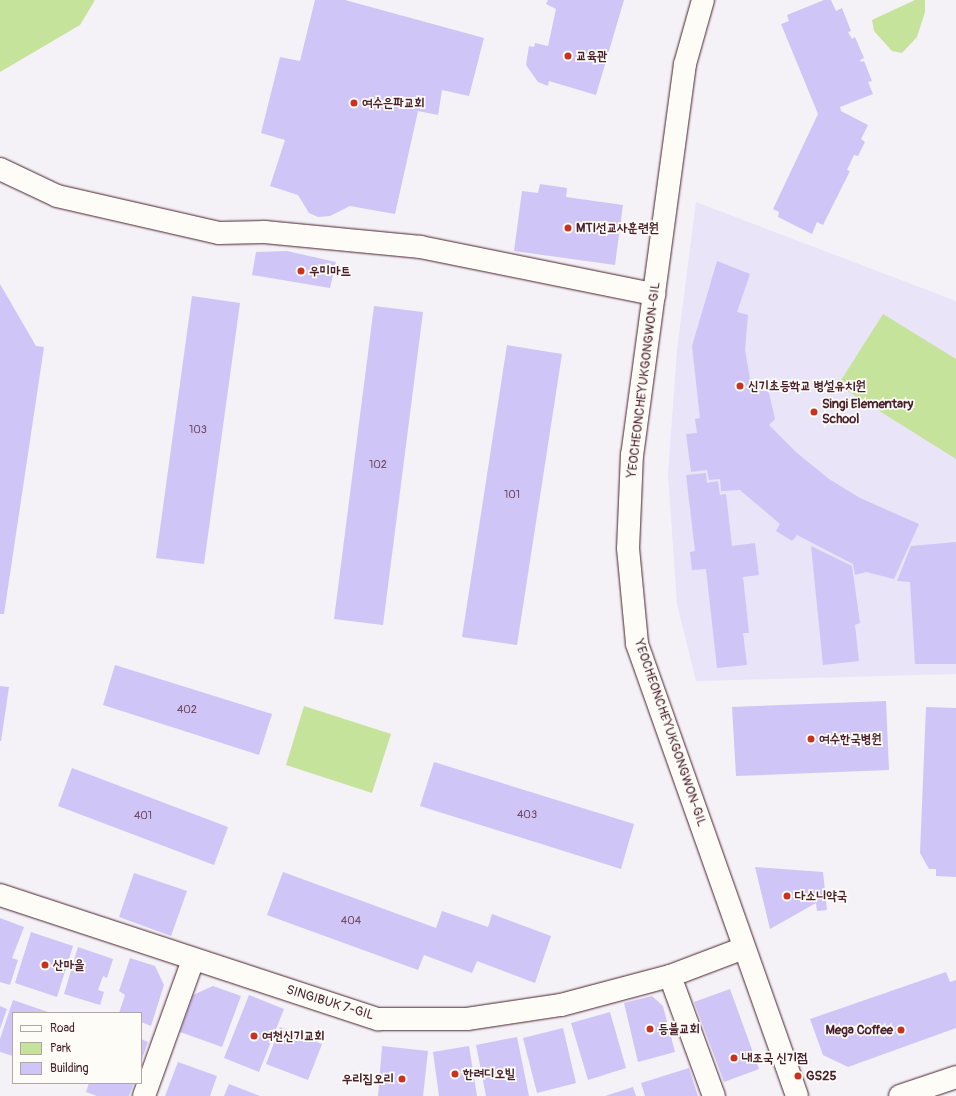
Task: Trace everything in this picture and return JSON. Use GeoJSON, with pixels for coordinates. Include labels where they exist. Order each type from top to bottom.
{"type":"FeatureCollection","features":[{"type":"Feature","properties":{"kind":"street","name":"YEOCHEONCHEYUKGONGWON-GIL"},"geometry":{"type":"LineString","coordinates":[[703,0],[684,64],[632,454],[628,548],[637,644],[797,1096]]}},
{"type":"Feature","properties":{"kind":"street"},"geometry":{"type":"LineString","coordinates":[[0,169],[57,196],[219,233],[266,232],[420,247],[654,294]]}},
{"type":"Feature","properties":{"kind":"street","name":"SINGIBUK 7-GIL"},"geometry":{"type":"LineString","coordinates":[[0,895],[194,960],[378,1019],[467,1019],[561,1005],[670,976],[744,948]]}},
{"type":"Feature","properties":{"kind":"street"},"geometry":{"type":"LineString","coordinates":[[144,1096],[194,960]]}},
{"type":"Feature","properties":{"kind":"street"},"geometry":{"type":"LineString","coordinates":[[670,976],[714,1096]]}},
{"type":"Feature","properties":{"kind":"street"},"geometry":{"type":"LineString","coordinates":[[900,1096],[956,1077]]}},
{"type":"Feature","properties":{"kind":"shaded area","name":"Singi Elementary School"},"geometry":{"type":"Polygon","coordinates":[[[696,202],[956,301],[956,674],[696,681],[677,604],[668,474],[677,350],[696,202]]]}},
{"type":"Feature","properties":{"kind":"green space"},"geometry":{"type":"Polygon","coordinates":[[[0,0],[95,0],[80,25],[0,72],[0,0]]]}},
{"type":"Feature","properties":{"kind":"green space"},"geometry":{"type":"Polygon","coordinates":[[[915,0],[925,0],[925,12],[917,37],[902,53],[892,51],[874,31],[872,20],[915,0]]]}},
{"type":"Feature","properties":{"kind":"green space"},"geometry":{"type":"Polygon","coordinates":[[[883,314],[956,359],[956,459],[838,385],[883,314]]]}},
{"type":"Feature","properties":{"kind":"green space"},"geometry":{"type":"Polygon","coordinates":[[[304,706],[391,734],[372,793],[286,765],[304,706]]]}},
{"type":"Feature","properties":{"kind":"building","name":"여수은파교회"},"geometry":{"type":"Polygon","coordinates":[[[315,0],[345,0],[484,38],[469,96],[442,90],[438,115],[418,111],[395,214],[350,206],[330,216],[318,217],[309,213],[298,195],[270,186],[285,140],[261,133],[280,57],[300,61],[315,0]]]}},
{"type":"Feature","properties":{"kind":"building","name":"교육관"},"geometry":{"type":"Polygon","coordinates":[[[548,0],[624,0],[596,95],[549,81],[548,86],[538,82],[526,65],[529,46],[534,47],[535,43],[548,46],[556,9],[546,4],[548,0]]]}},
{"type":"Feature","properties":{"kind":"building"},"geometry":{"type":"Polygon","coordinates":[[[824,0],[831,0],[836,11],[842,8],[851,31],[848,32],[852,39],[855,37],[864,58],[860,60],[861,62],[864,61],[872,81],[868,82],[873,94],[840,107],[841,111],[868,125],[861,139],[865,142],[858,156],[854,155],[847,170],[850,171],[823,225],[817,222],[812,234],[778,217],[779,212],[773,209],[818,114],[781,24],[789,21],[787,15],[824,0]]]}},
{"type":"Feature","properties":{"kind":"building","name":"MTI선교사훈련원"},"geometry":{"type":"Polygon","coordinates":[[[540,184],[567,188],[566,197],[623,205],[615,265],[514,251],[522,191],[538,193],[540,184]]]}},
{"type":"Feature","properties":{"kind":"building"},"geometry":{"type":"Polygon","coordinates":[[[287,251],[336,262],[330,288],[252,275],[256,252],[287,251]]]}},
{"type":"Feature","properties":{"kind":"building"},"geometry":{"type":"Polygon","coordinates":[[[717,261],[750,274],[737,312],[748,315],[745,350],[750,379],[769,393],[775,419],[769,425],[797,453],[829,479],[860,498],[919,524],[894,579],[866,572],[855,575],[853,564],[797,535],[792,541],[776,531],[780,524],[740,490],[721,491],[720,479],[709,480],[707,470],[691,472],[686,434],[697,433],[695,419],[700,418],[692,346],[717,261]]]}},
{"type":"Feature","properties":{"kind":"building"},"geometry":{"type":"Polygon","coordinates":[[[0,284],[36,346],[44,347],[4,614],[0,614],[0,284]]]}},
{"type":"Feature","properties":{"kind":"building"},"geometry":{"type":"Polygon","coordinates":[[[192,296],[240,303],[204,564],[156,558],[192,296]]]}},
{"type":"Feature","properties":{"kind":"building"},"geometry":{"type":"Polygon","coordinates":[[[374,306],[423,312],[383,625],[334,619],[374,306]]]}},
{"type":"Feature","properties":{"kind":"building"},"geometry":{"type":"Polygon","coordinates":[[[507,345],[562,354],[517,645],[462,637],[507,345]]]}},
{"type":"Feature","properties":{"kind":"building"},"geometry":{"type":"Polygon","coordinates":[[[706,473],[707,483],[718,481],[720,495],[726,494],[732,546],[755,543],[759,575],[743,577],[749,633],[743,633],[747,665],[717,668],[706,569],[692,570],[690,552],[695,551],[686,475],[706,473]]]}},
{"type":"Feature","properties":{"kind":"building"},"geometry":{"type":"Polygon","coordinates":[[[956,542],[956,664],[915,664],[910,582],[897,581],[911,546],[956,542]]]}},
{"type":"Feature","properties":{"kind":"building"},"geometry":{"type":"Polygon","coordinates":[[[811,546],[852,566],[860,623],[855,625],[859,661],[823,665],[811,546]]]}},
{"type":"Feature","properties":{"kind":"building"},"geometry":{"type":"Polygon","coordinates":[[[115,665],[272,714],[259,755],[103,705],[115,665]]]}},
{"type":"Feature","properties":{"kind":"building"},"geometry":{"type":"Polygon","coordinates":[[[0,686],[9,687],[1,741],[0,741],[0,686]]]}},
{"type":"Feature","properties":{"kind":"building","name":"여수한국병원"},"geometry":{"type":"Polygon","coordinates":[[[886,701],[889,770],[736,776],[732,707],[886,701]]]}},
{"type":"Feature","properties":{"kind":"building"},"geometry":{"type":"Polygon","coordinates":[[[926,707],[956,708],[956,877],[936,876],[936,869],[929,869],[920,853],[926,707]]]}},
{"type":"Feature","properties":{"kind":"building"},"geometry":{"type":"Polygon","coordinates":[[[434,762],[634,824],[621,869],[420,806],[434,762]]]}},
{"type":"Feature","properties":{"kind":"building"},"geometry":{"type":"Polygon","coordinates":[[[72,768],[228,827],[214,865],[58,806],[72,768]]]}},
{"type":"Feature","properties":{"kind":"building"},"geometry":{"type":"Polygon","coordinates":[[[755,867],[823,872],[827,910],[817,911],[816,903],[770,929],[755,867]]]}},
{"type":"Feature","properties":{"kind":"building"},"geometry":{"type":"Polygon","coordinates":[[[283,872],[436,928],[442,911],[488,927],[492,914],[551,936],[535,983],[477,961],[472,973],[424,955],[418,970],[267,915],[283,872]]]}},
{"type":"Feature","properties":{"kind":"building"},"geometry":{"type":"Polygon","coordinates":[[[134,873],[187,891],[171,936],[119,917],[134,873]]]}},
{"type":"Feature","properties":{"kind":"building"},"geometry":{"type":"Polygon","coordinates":[[[0,918],[24,927],[12,958],[18,960],[10,985],[0,982],[0,918]]]}},
{"type":"Feature","properties":{"kind":"building"},"geometry":{"type":"Polygon","coordinates":[[[31,932],[73,946],[57,997],[15,983],[31,932]]]}},
{"type":"Feature","properties":{"kind":"building"},"geometry":{"type":"Polygon","coordinates":[[[78,947],[113,959],[107,978],[103,976],[98,990],[104,992],[100,1005],[64,994],[78,947]]]}},
{"type":"Feature","properties":{"kind":"building"},"geometry":{"type":"Polygon","coordinates":[[[130,958],[155,966],[164,985],[151,1026],[142,1022],[142,1012],[119,1012],[125,995],[119,991],[130,958]]]}},
{"type":"Feature","properties":{"kind":"building"},"geometry":{"type":"Polygon","coordinates":[[[946,972],[950,982],[956,980],[956,1028],[848,1067],[823,1055],[810,1019],[946,972]]]}},
{"type":"Feature","properties":{"kind":"building"},"geometry":{"type":"Polygon","coordinates":[[[213,986],[241,996],[222,1047],[180,1032],[193,995],[213,986]]]}},
{"type":"Feature","properties":{"kind":"building"},"geometry":{"type":"Polygon","coordinates":[[[730,989],[759,1069],[724,1082],[694,1002],[730,989]]]}},
{"type":"Feature","properties":{"kind":"building"},"geometry":{"type":"Polygon","coordinates":[[[249,995],[284,1009],[259,1072],[224,1058],[249,995]]]}},
{"type":"Feature","properties":{"kind":"building","name":"등불교회"},"geometry":{"type":"Polygon","coordinates":[[[652,996],[663,1006],[675,1052],[638,1062],[624,1003],[652,996]]]}},
{"type":"Feature","properties":{"kind":"building"},"geometry":{"type":"Polygon","coordinates":[[[13,1000],[48,1012],[12,1012],[12,1056],[0,1052],[0,1039],[13,1000]]]}},
{"type":"Feature","properties":{"kind":"building"},"geometry":{"type":"Polygon","coordinates":[[[0,1006],[7,1009],[0,1029],[0,1006]]]}},
{"type":"Feature","properties":{"kind":"building"},"geometry":{"type":"Polygon","coordinates":[[[610,1012],[626,1068],[588,1080],[571,1023],[610,1012]]]}},
{"type":"Feature","properties":{"kind":"building"},"geometry":{"type":"Polygon","coordinates":[[[280,1027],[322,1044],[308,1080],[266,1064],[280,1027]]]}},
{"type":"Feature","properties":{"kind":"building"},"geometry":{"type":"Polygon","coordinates":[[[563,1028],[576,1083],[537,1093],[523,1038],[563,1028]]]}},
{"type":"Feature","properties":{"kind":"building"},"geometry":{"type":"Polygon","coordinates":[[[517,1037],[529,1096],[486,1096],[476,1045],[517,1037]]]}},
{"type":"Feature","properties":{"kind":"building"},"geometry":{"type":"Polygon","coordinates":[[[142,1039],[148,1042],[142,1059],[142,1039]]]}},
{"type":"Feature","properties":{"kind":"building"},"geometry":{"type":"Polygon","coordinates":[[[382,1046],[428,1051],[423,1096],[378,1096],[382,1046]]]}},
{"type":"Feature","properties":{"kind":"building","name":"한려디오빌"},"geometry":{"type":"Polygon","coordinates":[[[469,1046],[477,1096],[439,1096],[433,1052],[469,1046]]]}},
{"type":"Feature","properties":{"kind":"building"},"geometry":{"type":"Polygon","coordinates":[[[178,1062],[217,1076],[210,1096],[165,1096],[178,1062]]]}},
{"type":"Feature","properties":{"kind":"building"},"geometry":{"type":"Polygon","coordinates":[[[689,1068],[698,1096],[645,1096],[641,1083],[689,1068]]]}},
{"type":"Feature","properties":{"kind":"building"},"geometry":{"type":"Polygon","coordinates":[[[89,1084],[134,1084],[129,1096],[97,1096],[86,1092],[89,1084]]]}},
{"type":"Feature","properties":{"kind":"building"},"geometry":{"type":"Polygon","coordinates":[[[229,1084],[260,1096],[224,1096],[229,1084]]]}},
{"type":"Feature","properties":{"kind":"building"},"geometry":{"type":"Polygon","coordinates":[[[633,1087],[636,1096],[605,1096],[633,1087]]]}},
{"type":"Feature","properties":{"kind":"place","name":"교육관"},"geometry":{"type":"Point","coordinates":[568,56]}},
{"type":"Feature","properties":{"kind":"place","name":"여수은파교회"},"geometry":{"type":"Point","coordinates":[354,103]}},
{"type":"Feature","properties":{"kind":"place","name":"MTI선교사훈련원"},"geometry":{"type":"Point","coordinates":[568,228]}},
{"type":"Feature","properties":{"kind":"place","name":"우미마트"},"geometry":{"type":"Point","coordinates":[301,271]}},
{"type":"Feature","properties":{"kind":"place","name":"신기초등학교 병설유치원"},"geometry":{"type":"Point","coordinates":[740,386]}},
{"type":"Feature","properties":{"kind":"place","name":"Singi Elementary School"},"geometry":{"type":"Point","coordinates":[814,412]}},
{"type":"Feature","properties":{"kind":"place","name":"여수한국병원"},"geometry":{"type":"Point","coordinates":[811,739]}},
{"type":"Feature","properties":{"kind":"place","name":"다소니약국"},"geometry":{"type":"Point","coordinates":[787,896]}},
{"type":"Feature","properties":{"kind":"place","name":"산마을"},"geometry":{"type":"Point","coordinates":[45,965]}},
{"type":"Feature","properties":{"kind":"place","name":"등불교회"},"geometry":{"type":"Point","coordinates":[650,1029]}},
{"type":"Feature","properties":{"kind":"place","name":"Mega Coffee"},"geometry":{"type":"Point","coordinates":[901,1030]}},
{"type":"Feature","properties":{"kind":"place","name":"여천신기교회"},"geometry":{"type":"Point","coordinates":[254,1036]}},
{"type":"Feature","properties":{"kind":"place","name":"내조국 신기점"},"geometry":{"type":"Point","coordinates":[734,1058]}},
{"type":"Feature","properties":{"kind":"place","name":"한려디오빌"},"geometry":{"type":"Point","coordinates":[455,1074]}},
{"type":"Feature","properties":{"kind":"place","name":"GS25"},"geometry":{"type":"Point","coordinates":[798,1076]}},
{"type":"Feature","properties":{"kind":"place","name":"우리집오리"},"geometry":{"type":"Point","coordinates":[402,1079]}}]}
